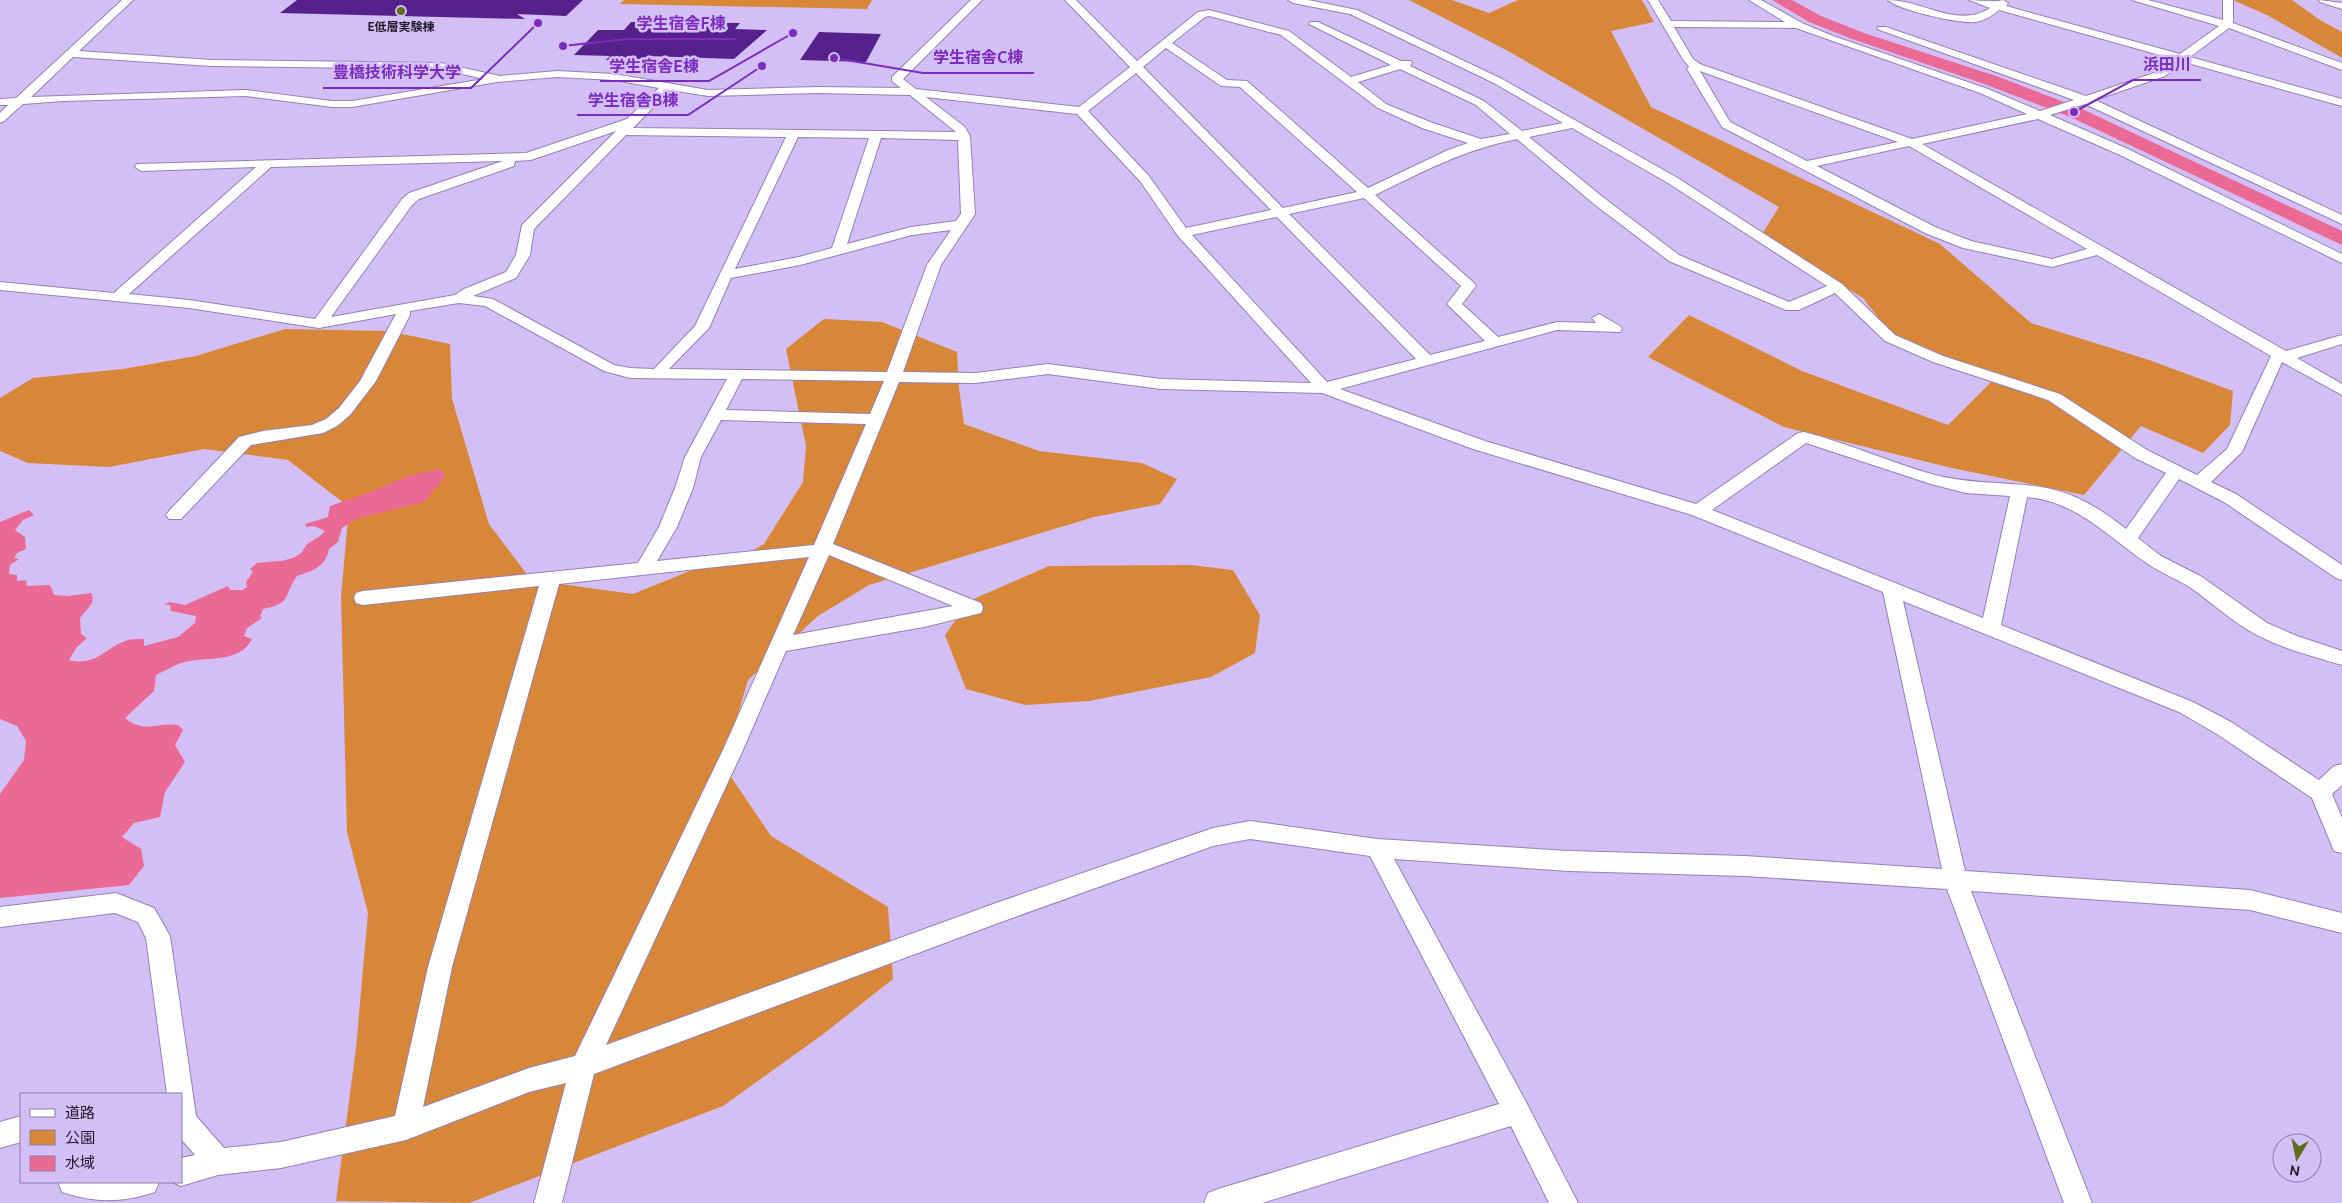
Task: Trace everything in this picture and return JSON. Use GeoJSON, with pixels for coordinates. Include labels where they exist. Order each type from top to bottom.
{"type":"FeatureCollection","features":[{"type":"Feature","properties":{"kind":"street"},"geometry":{"type":"LineString","coordinates":[[0,119],[128,0]]}},
{"type":"Feature","properties":{"kind":"street"},"geometry":{"type":"LineString","coordinates":[[548,1203],[583,1066],[732,752],[821,550],[893,378],[934,265],[968,214],[964,136],[961,130],[896,79],[977,0]]}},
{"type":"Feature","properties":{"kind":"street"},"geometry":{"type":"LineString","coordinates":[[1070,0],[1138,67],[1278,213],[1426,360]]}},
{"type":"Feature","properties":{"kind":"street"},"geometry":{"type":"LineString","coordinates":[[1293,0],[1352,12],[1498,81],[1672,180],[1837,286],[1890,338],[1903,345],[2054,397],[2141,454],[2230,498],[2342,574]]}},
{"type":"Feature","properties":{"kind":"street"},"geometry":{"type":"LineString","coordinates":[[1653,0],[1689,61],[1696,66],[1910,142],[2342,390]]}},
{"type":"Feature","properties":{"kind":"street"},"geometry":{"type":"LineString","coordinates":[[1754,0],[1800,26],[1984,91],[2041,114],[2124,152],[2342,259]]}},
{"type":"Feature","properties":{"kind":"street"},"geometry":{"type":"LineString","coordinates":[[1893,0],[1928,11],[1967,19],[1976,19],[2008,0]]}},
{"type":"Feature","properties":{"kind":"street"},"geometry":{"type":"LineString","coordinates":[[1974,0],[2342,103]]}},
{"type":"Feature","properties":{"kind":"street"},"geometry":{"type":"LineString","coordinates":[[2136,0],[2228,24],[2342,67]]}},
{"type":"Feature","properties":{"kind":"street"},"geometry":{"type":"LineString","coordinates":[[2228,0],[2228,24]]}},
{"type":"Feature","properties":{"kind":"street"},"geometry":{"type":"LineString","coordinates":[[2327,0],[2342,6]]}},
{"type":"Feature","properties":{"kind":"street"},"geometry":{"type":"LineString","coordinates":[[1285,33],[1352,12]]}},
{"type":"Feature","properties":{"kind":"street"},"geometry":{"type":"LineString","coordinates":[[1081,111],[1167,44],[1202,14],[1209,13],[1285,33],[1382,106],[1426,125],[1480,144]]}},
{"type":"Feature","properties":{"kind":"street"},"geometry":{"type":"LineString","coordinates":[[1667,24],[1800,26]]}},
{"type":"Feature","properties":{"kind":"street"},"geometry":{"type":"LineString","coordinates":[[1806,165],[2041,114],[2161,74],[2228,24]]}},
{"type":"Feature","properties":{"kind":"street"},"geometry":{"type":"LineString","coordinates":[[1306,26],[1401,65],[1480,103],[1518,136],[1674,258],[1786,306],[1794,307],[1837,286]]}},
{"type":"Feature","properties":{"kind":"street"},"geometry":{"type":"LineString","coordinates":[[1882,29],[2082,100],[2342,220]]}},
{"type":"Feature","properties":{"kind":"street"},"geometry":{"type":"LineString","coordinates":[[1167,44],[1225,84],[1243,82],[1469,286],[1454,304],[1495,342]]}},
{"type":"Feature","properties":{"kind":"street"},"geometry":{"type":"LineString","coordinates":[[1348,82],[1436,52]]}},
{"type":"Feature","properties":{"kind":"street"},"geometry":{"type":"LineString","coordinates":[[70,54],[212,63],[441,66],[500,79]]}},
{"type":"Feature","properties":{"kind":"street"},"geometry":{"type":"LineString","coordinates":[[1696,66],[1693,69],[1726,124],[1930,230],[1968,245],[2014,253],[2052,263],[2100,250]]}},
{"type":"Feature","properties":{"kind":"street"},"geometry":{"type":"LineString","coordinates":[[0,102],[246,93],[332,104],[352,104],[500,79],[556,74],[614,77],[708,93],[729,94],[817,90],[912,92],[1081,111],[1144,178],[1183,233],[1324,388],[1479,445],[1698,511],[1991,627],[2186,707],[2224,728],[2329,802],[2342,844]]}},
{"type":"Feature","properties":{"kind":"street"},"geometry":{"type":"LineString","coordinates":[[459,299],[469,292],[511,275],[523,255],[527,228],[667,87]]}},
{"type":"Feature","properties":{"kind":"street"},"geometry":{"type":"LineString","coordinates":[[1183,233],[1366,194],[1452,154],[1480,144],[1576,124]]}},
{"type":"Feature","properties":{"kind":"street"},"geometry":{"type":"LineString","coordinates":[[319,324],[407,202],[414,196],[527,157],[627,127],[793,134],[964,136]]}},
{"type":"Feature","properties":{"kind":"street"},"geometry":{"type":"LineString","coordinates":[[658,374],[665,364],[702,328],[725,274],[748,231],[793,134]]}},
{"type":"Feature","properties":{"kind":"street"},"geometry":{"type":"LineString","coordinates":[[838,250],[876,135]]}},
{"type":"Feature","properties":{"kind":"street"},"geometry":{"type":"LineString","coordinates":[[141,167],[527,157]]}},
{"type":"Feature","properties":{"kind":"street"},"geometry":{"type":"LineString","coordinates":[[117,297],[268,163]]}},
{"type":"Feature","properties":{"kind":"street"},"geometry":{"type":"LineString","coordinates":[[725,274],[800,261],[911,231],[959,226]]}},
{"type":"Feature","properties":{"kind":"street"},"geometry":{"type":"LineString","coordinates":[[0,286],[189,304],[319,324],[459,299],[488,302],[609,368],[630,374],[975,378],[1048,369],[1161,384],[1324,388],[1557,326],[1574,325],[1615,329],[1600,318]]}},
{"type":"Feature","properties":{"kind":"street"},"geometry":{"type":"LineString","coordinates":[[175,516],[245,441],[256,436],[318,429],[334,421],[354,402],[403,315],[402,310]]}},
{"type":"Feature","properties":{"kind":"street"},"geometry":{"type":"LineString","coordinates":[[2200,482],[2234,452],[2276,359],[2342,339]]}},
{"type":"Feature","properties":{"kind":"street"},"geometry":{"type":"LineString","coordinates":[[644,568],[668,527],[694,457],[736,376]]}},
{"type":"Feature","properties":{"kind":"street"},"geometry":{"type":"LineString","coordinates":[[716,415],[876,418]]}},
{"type":"Feature","properties":{"kind":"street"},"geometry":{"type":"LineString","coordinates":[[1698,511],[1804,437],[1931,479],[1966,487],[2020,491],[2076,502],[2094,512],[2157,561],[2193,580],[2258,626],[2277,637],[2342,658]]}},
{"type":"Feature","properties":{"kind":"street"},"geometry":{"type":"LineString","coordinates":[[2124,537],[2132,534],[2175,472]]}},
{"type":"Feature","properties":{"kind":"street"},"geometry":{"type":"LineString","coordinates":[[1991,627],[2020,491]]}},
{"type":"Feature","properties":{"kind":"street"},"geometry":{"type":"LineString","coordinates":[[363,598],[830,549],[974,608],[924,620],[778,645]]}},
{"type":"Feature","properties":{"kind":"street"},"geometry":{"type":"LineString","coordinates":[[406,1127],[440,967],[551,578]]}},
{"type":"Feature","properties":{"kind":"street"},"geometry":{"type":"LineString","coordinates":[[1891,588],[1955,879],[2078,1203]]}},
{"type":"Feature","properties":{"kind":"street"},"geometry":{"type":"LineString","coordinates":[[2329,802],[2342,772]]}},
{"type":"Feature","properties":{"kind":"street"},"geometry":{"type":"LineString","coordinates":[[182,1172],[218,1162],[281,1155],[406,1127],[529,1080],[583,1066],[996,912],[1213,837],[1250,830],[1377,848],[1569,861],[1745,866],[2250,900],[2342,923]]}},
{"type":"Feature","properties":{"kind":"street"},"geometry":{"type":"LineString","coordinates":[[1377,848],[1518,1111],[1564,1203]]}},
{"type":"Feature","properties":{"kind":"street"},"geometry":{"type":"LineString","coordinates":[[0,917],[116,903],[146,915],[158,936],[180,1093]]}},
{"type":"Feature","properties":{"kind":"street"},"geometry":{"type":"LineString","coordinates":[[182,1109],[184,1122],[218,1162]]}},
{"type":"Feature","properties":{"kind":"street"},"geometry":{"type":"LineString","coordinates":[[1218,1203],[1518,1111]]}},
{"type":"Feature","properties":{"kind":"street"},"geometry":{"type":"LineString","coordinates":[[0,1135],[20,1128]]}},
{"type":"Feature","properties":{"kind":"street"},"geometry":{"type":"LineString","coordinates":[[77,1183],[115,1190],[141,1183]]}},
{"type":"Feature","properties":{"kind":"green space"},"geometry":{"type":"Polygon","coordinates":[[[624,0],[872,0],[867,9],[620,4],[624,0]]]}},
{"type":"Feature","properties":{"kind":"green space"},"geometry":{"type":"Polygon","coordinates":[[[1409,0],[1452,0],[1489,13],[1518,0],[1642,0],[1654,22],[1611,31],[1651,107],[1940,244],[2031,323],[2149,360],[2233,391],[2230,425],[2203,453],[2141,426],[2084,495],[1952,468],[1784,427],[1648,357],[1689,315],[1802,371],[1948,425],[1996,377],[1895,339],[1863,298],[1761,236],[1779,207],[1508,51],[1409,0]]]}},
{"type":"Feature","properties":{"kind":"green space"},"geometry":{"type":"Polygon","coordinates":[[[2233,0],[2292,0],[2320,20],[2342,32],[2342,58],[2269,16],[2233,0]]]}},
{"type":"Feature","properties":{"kind":"green space"},"geometry":{"type":"Polygon","coordinates":[[[824,319],[882,322],[957,352],[964,424],[1039,451],[1142,463],[1177,479],[1160,504],[1094,517],[869,585],[818,616],[748,680],[723,765],[771,836],[888,907],[893,979],[822,1035],[723,1106],[469,1203],[336,1201],[356,1048],[368,913],[347,832],[341,597],[349,507],[288,460],[204,449],[109,467],[28,463],[0,451],[0,398],[33,378],[123,369],[196,356],[285,329],[388,331],[450,344],[452,399],[489,524],[531,580],[633,594],[712,562],[739,558],[764,544],[803,482],[806,446],[786,349],[824,319]]]}},
{"type":"Feature","properties":{"kind":"green space"},"geometry":{"type":"Polygon","coordinates":[[[1190,565],[1233,570],[1260,615],[1255,653],[1211,677],[1089,701],[1025,705],[966,689],[945,635],[969,601],[1049,566],[1190,565]]]}},
{"type":"Feature","properties":{"kind":"water"},"geometry":{"type":"Polygon","coordinates":[[[441,469],[445,477],[424,502],[356,519],[342,528],[338,542],[329,549],[322,564],[313,570],[297,576],[283,601],[263,609],[260,616],[262,618],[247,628],[244,636],[252,639],[246,647],[230,656],[181,663],[156,675],[154,691],[125,718],[132,723],[145,726],[178,725],[183,730],[175,745],[185,762],[165,792],[160,817],[134,823],[122,837],[141,849],[144,866],[129,885],[0,898],[0,794],[24,760],[26,741],[17,726],[0,719],[0,522],[29,510],[34,515],[23,520],[15,530],[25,537],[26,549],[17,553],[14,558],[19,559],[10,565],[9,574],[17,575],[17,581],[26,580],[27,586],[50,585],[54,595],[68,596],[91,593],[92,603],[80,618],[81,634],[87,638],[76,648],[69,660],[87,661],[128,640],[144,639],[144,646],[178,637],[195,623],[196,616],[171,611],[170,605],[164,604],[170,602],[185,605],[228,586],[230,590],[242,590],[247,587],[246,582],[253,572],[250,569],[257,563],[280,561],[297,556],[308,544],[323,533],[325,531],[314,526],[306,527],[305,524],[328,517],[330,506],[371,492],[408,476],[441,469]]]}},
{"type":"Feature","properties":{"kind":"building"},"geometry":{"type":"Polygon","coordinates":[[[297,0],[583,0],[566,16],[517,14],[525,19],[280,13],[297,0]]]}},
{"type":"Feature","properties":{"kind":"building"},"geometry":{"type":"Polygon","coordinates":[[[631,22],[740,23],[735,29],[767,30],[734,59],[648,56],[642,62],[606,60],[610,56],[574,55],[598,30],[624,30],[631,22]]]}},
{"type":"Feature","properties":{"kind":"building"},"geometry":{"type":"Polygon","coordinates":[[[819,32],[881,34],[866,62],[800,60],[819,32]]]}},
{"type":"Feature","properties":{"kind":"waterway"},"geometry":{"type":"LineString","coordinates":[[1780,0],[1815,19],[1858,36],[1993,81],[2074,112],[2342,239]]}},
{"type":"Feature","properties":{"kind":"place","name":"E低層実験棟"},"geometry":{"type":"Point","coordinates":[401,11]}},
{"type":"Feature","properties":{"kind":"place","name":"豊橋技術科学大学"},"geometry":{"type":"Point","coordinates":[538,23]}},
{"type":"Feature","properties":{"kind":"place","name":"学生宿舎E棟"},"geometry":{"type":"Point","coordinates":[793,33]}},
{"type":"Feature","properties":{"kind":"place","name":"学生宿舎F棟"},"geometry":{"type":"Point","coordinates":[563,46]}},
{"type":"Feature","properties":{"kind":"place","name":"学生宿舎C棟"},"geometry":{"type":"Point","coordinates":[834,58]}},
{"type":"Feature","properties":{"kind":"place","name":"学生宿舎B棟"},"geometry":{"type":"Point","coordinates":[762,66]}},
{"type":"Feature","properties":{"kind":"place","name":"浜田川"},"geometry":{"type":"Point","coordinates":[2074,112]}}]}
